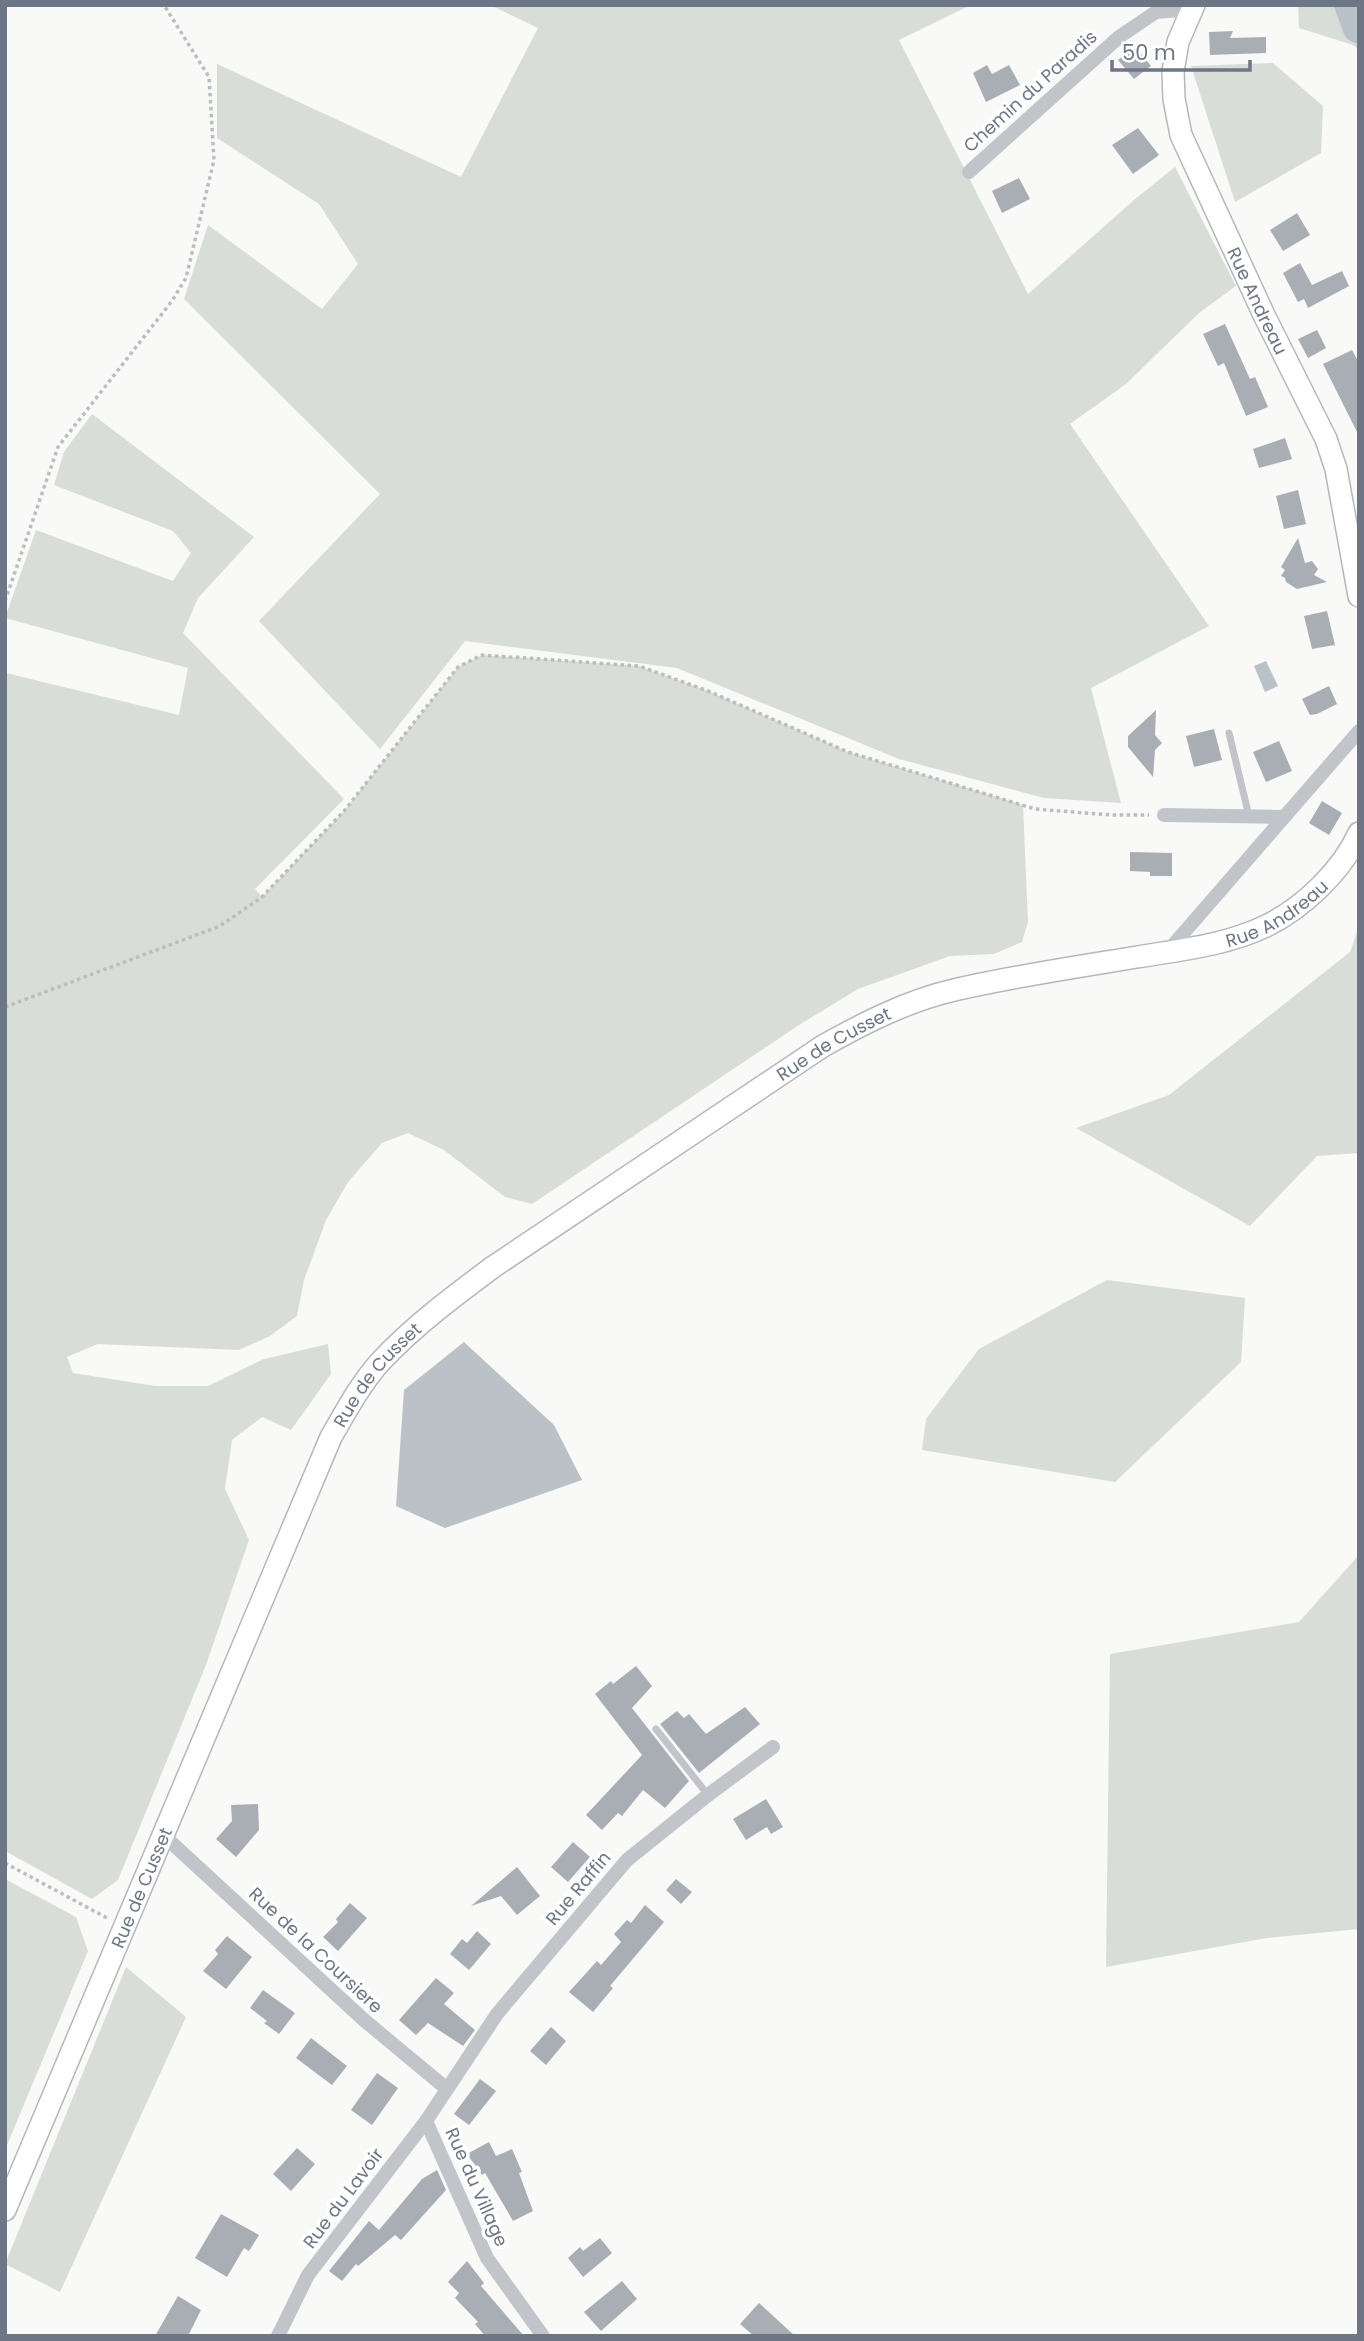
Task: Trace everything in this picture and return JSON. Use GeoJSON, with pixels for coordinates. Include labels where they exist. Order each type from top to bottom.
{"type":"FeatureCollection","features":[{"type":"Feature","properties":{"kind":"street","name":"Chemin du Paradis"},"geometry":{"type":"LineString","coordinates":[[969,172],[1119,37],[1156,12],[1193,7]]}},
{"type":"Feature","properties":{"kind":"street","name":"Rue Andreau"},"geometry":{"type":"LineString","coordinates":[[1193,7],[1178,42],[1173,71],[1174,99],[1181,135],[1264,315],[1326,439],[1336,469],[1359,596]]}},
{"type":"Feature","properties":{"kind":"street"},"geometry":{"type":"LineString","coordinates":[[1167,952],[1359,731]]}},
{"type":"Feature","properties":{"kind":"street"},"geometry":{"type":"LineString","coordinates":[[1164,815],[1284,817]]}},
{"type":"Feature","properties":{"kind":"street","name":"Rue Andreau"},"geometry":{"type":"LineString","coordinates":[[1167,952],[1220,942],[1266,926],[1301,902],[1329,876],[1359,833]]}},
{"type":"Feature","properties":{"kind":"street","name":"Rue de Cusset"},"geometry":{"type":"LineString","coordinates":[[5,2210],[331,1437],[351,1401],[380,1362],[444,1303],[493,1267],[823,1046],[865,1023],[951,991],[1010,978],[1167,952]]}},
{"type":"Feature","properties":{"kind":"street","name":"Rue Raffin"},"geometry":{"type":"LineString","coordinates":[[447,2089],[497,2014],[627,1860],[773,1747]]}},
{"type":"Feature","properties":{"kind":"street","name":"Rue de la Coursiere"},"geometry":{"type":"LineString","coordinates":[[163,1835],[364,2020],[447,2089]]}},
{"type":"Feature","properties":{"kind":"street","name":"Rue du Lavoir"},"geometry":{"type":"LineString","coordinates":[[278,2336],[308,2275],[426,2121],[447,2089]]}},
{"type":"Feature","properties":{"kind":"street","name":"Rue du Village"},"geometry":{"type":"LineString","coordinates":[[426,2121],[487,2258],[543,2336]]}},
{"type":"Feature","properties":{"kind":"lane"},"geometry":{"type":"LineString","coordinates":[[1229,733],[1250,816]]}},
{"type":"Feature","properties":{"kind":"lane"},"geometry":{"type":"LineString","coordinates":[[656,1728],[708,1795]]}},
{"type":"Feature","properties":{"kind":"path"},"geometry":{"type":"LineString","coordinates":[[5,601],[58,447],[187,278],[214,160],[209,76],[164,5]]}},
{"type":"Feature","properties":{"kind":"path"},"geometry":{"type":"LineString","coordinates":[[5,1007],[220,926],[262,897],[344,811],[458,667],[482,654],[639,666],[708,691],[848,752],[1035,809],[1111,816],[1164,815]]}},
{"type":"Feature","properties":{"kind":"path"},"geometry":{"type":"LineString","coordinates":[[5,1863],[124,1927]]}},
{"type":"Feature","properties":{"kind":"shaded area"},"geometry":{"type":"Polygon","coordinates":[[[490,5],[971,5],[899,40],[1028,294],[1175,167],[1236,286],[1199,313],[1126,384],[1070,424],[1209,626],[1091,688],[1121,803],[1044,798],[899,759],[677,668],[465,641],[380,749],[259,621],[380,494],[184,299],[208,225],[322,309],[358,264],[319,204],[217,138],[217,64],[461,177],[538,28],[490,5]]]}},
{"type":"Feature","properties":{"kind":"shaded area"},"geometry":{"type":"Polygon","coordinates":[[[1298,5],[1359,5],[1359,50],[1353,45],[1299,28],[1298,5]]]}},
{"type":"Feature","properties":{"kind":"shaded area"},"geometry":{"type":"Polygon","coordinates":[[[1273,63],[1323,106],[1321,153],[1235,202],[1191,66],[1273,63]]]}},
{"type":"Feature","properties":{"kind":"shaded area"},"geometry":{"type":"Polygon","coordinates":[[[92,414],[254,537],[198,598],[183,633],[344,799],[255,889],[262,897],[344,811],[458,667],[482,655],[639,666],[708,691],[848,752],[1023,805],[1028,922],[1022,942],[994,954],[950,956],[858,989],[799,1025],[532,1204],[505,1197],[444,1150],[408,1133],[382,1143],[348,1182],[326,1220],[304,1280],[297,1316],[270,1336],[239,1350],[98,1344],[67,1357],[73,1373],[155,1386],[208,1386],[264,1359],[328,1344],[331,1374],[291,1430],[262,1417],[232,1440],[225,1489],[249,1540],[206,1665],[118,1880],[92,1899],[5,1851],[6,673],[179,715],[188,668],[5,618],[36,530],[173,581],[191,553],[173,531],[54,485],[64,452],[92,414]]]}},
{"type":"Feature","properties":{"kind":"shaded area"},"geometry":{"type":"Polygon","coordinates":[[[1266,661],[1278,686],[1265,692],[1254,666],[1266,661]]]}},
{"type":"Feature","properties":{"kind":"shaded area"},"geometry":{"type":"Polygon","coordinates":[[[1359,926],[1359,1153],[1317,1156],[1250,1226],[1076,1128],[1169,1095],[1350,952],[1359,926]]]}},
{"type":"Feature","properties":{"kind":"shaded area"},"geometry":{"type":"Polygon","coordinates":[[[1107,1280],[1245,1298],[1241,1362],[1115,1482],[922,1450],[926,1419],[979,1349],[1107,1280]]]}},
{"type":"Feature","properties":{"kind":"shaded area"},"geometry":{"type":"Polygon","coordinates":[[[464,1342],[554,1425],[582,1480],[445,1528],[396,1506],[404,1390],[464,1342]]]}},
{"type":"Feature","properties":{"kind":"shaded area"},"geometry":{"type":"Polygon","coordinates":[[[1359,1555],[1359,1929],[1267,1938],[1106,1967],[1110,1654],[1299,1622],[1359,1555]]]}},
{"type":"Feature","properties":{"kind":"shaded area"},"geometry":{"type":"Polygon","coordinates":[[[5,1879],[76,1917],[88,1951],[5,2150],[5,1879]]]}},
{"type":"Feature","properties":{"kind":"shaded area"},"geometry":{"type":"Polygon","coordinates":[[[126,1967],[186,2017],[60,2292],[5,2264],[126,1967]]]}},
{"type":"Feature","properties":{"kind":"building"},"geometry":{"type":"Polygon","coordinates":[[[1233,31],[1230,38],[1266,37],[1266,53],[1210,55],[1209,32],[1233,31]]]}},
{"type":"Feature","properties":{"kind":"building"},"geometry":{"type":"Polygon","coordinates":[[[1135,46],[1151,66],[1134,79],[1118,60],[1135,46]]]}},
{"type":"Feature","properties":{"kind":"building"},"geometry":{"type":"Polygon","coordinates":[[[987,65],[992,74],[1009,65],[1020,85],[986,102],[973,73],[987,65]]]}},
{"type":"Feature","properties":{"kind":"building"},"geometry":{"type":"Polygon","coordinates":[[[1138,128],[1159,155],[1133,174],[1112,145],[1138,128]]]}},
{"type":"Feature","properties":{"kind":"building"},"geometry":{"type":"Polygon","coordinates":[[[1019,178],[1030,199],[1002,213],[992,191],[1019,178]]]}},
{"type":"Feature","properties":{"kind":"building"},"geometry":{"type":"Polygon","coordinates":[[[1297,213],[1310,235],[1283,251],[1270,230],[1297,213]]]}},
{"type":"Feature","properties":{"kind":"building"},"geometry":{"type":"Polygon","coordinates":[[[1300,263],[1312,285],[1342,271],[1349,286],[1308,308],[1304,299],[1298,302],[1283,273],[1300,263]]]}},
{"type":"Feature","properties":{"kind":"building"},"geometry":{"type":"Polygon","coordinates":[[[1225,324],[1250,379],[1255,377],[1268,407],[1246,416],[1224,363],[1218,366],[1203,334],[1225,324]]]}},
{"type":"Feature","properties":{"kind":"building"},"geometry":{"type":"Polygon","coordinates":[[[1317,330],[1326,348],[1308,358],[1298,339],[1317,330]]]}},
{"type":"Feature","properties":{"kind":"building"},"geometry":{"type":"Polygon","coordinates":[[[1352,350],[1359,363],[1359,436],[1323,364],[1352,350]]]}},
{"type":"Feature","properties":{"kind":"building"},"geometry":{"type":"Polygon","coordinates":[[[1285,438],[1292,459],[1259,468],[1253,449],[1285,438]]]}},
{"type":"Feature","properties":{"kind":"building"},"geometry":{"type":"Polygon","coordinates":[[[1298,490],[1306,524],[1284,529],[1276,496],[1298,490]]]}},
{"type":"Feature","properties":{"kind":"building"},"geometry":{"type":"Polygon","coordinates":[[[1298,538],[1305,563],[1312,561],[1318,569],[1314,575],[1327,582],[1297,589],[1281,576],[1285,570],[1281,567],[1298,538]]]}},
{"type":"Feature","properties":{"kind":"building"},"geometry":{"type":"Polygon","coordinates":[[[1327,611],[1335,645],[1312,649],[1304,616],[1327,611]]]}},
{"type":"Feature","properties":{"kind":"building"},"geometry":{"type":"Polygon","coordinates":[[[1329,686],[1337,704],[1310,715],[1302,699],[1329,686]]]}},
{"type":"Feature","properties":{"kind":"building"},"geometry":{"type":"Polygon","coordinates":[[[1156,710],[1155,735],[1162,743],[1155,750],[1153,777],[1128,747],[1128,736],[1156,710]]]}},
{"type":"Feature","properties":{"kind":"building"},"geometry":{"type":"Polygon","coordinates":[[[1214,729],[1222,760],[1194,767],[1186,736],[1214,729]]]}},
{"type":"Feature","properties":{"kind":"building"},"geometry":{"type":"Polygon","coordinates":[[[1279,741],[1292,771],[1266,782],[1253,752],[1279,741]]]}},
{"type":"Feature","properties":{"kind":"building"},"geometry":{"type":"Polygon","coordinates":[[[1322,801],[1342,813],[1329,835],[1309,823],[1322,801]]]}},
{"type":"Feature","properties":{"kind":"building"},"geometry":{"type":"Polygon","coordinates":[[[1130,852],[1172,853],[1172,876],[1150,876],[1150,872],[1130,871],[1130,852]]]}},
{"type":"Feature","properties":{"kind":"building"},"geometry":{"type":"Polygon","coordinates":[[[636,1666],[652,1686],[632,1708],[689,1781],[665,1808],[643,1790],[622,1816],[618,1813],[602,1830],[586,1815],[642,1755],[595,1694],[636,1666]]]}},
{"type":"Feature","properties":{"kind":"building"},"geometry":{"type":"Polygon","coordinates":[[[745,1707],[760,1724],[699,1773],[660,1724],[677,1711],[684,1718],[689,1714],[706,1734],[745,1707]]]}},
{"type":"Feature","properties":{"kind":"building"},"geometry":{"type":"Polygon","coordinates":[[[766,1799],[783,1827],[771,1834],[767,1827],[746,1840],[733,1819],[766,1799]]]}},
{"type":"Feature","properties":{"kind":"building"},"geometry":{"type":"Polygon","coordinates":[[[258,1804],[259,1830],[236,1857],[216,1839],[232,1821],[231,1805],[258,1804]]]}},
{"type":"Feature","properties":{"kind":"building"},"geometry":{"type":"Polygon","coordinates":[[[573,1842],[590,1857],[568,1882],[551,1867],[573,1842]]]}},
{"type":"Feature","properties":{"kind":"building"},"geometry":{"type":"Polygon","coordinates":[[[517,1867],[540,1896],[517,1915],[501,1896],[471,1906],[517,1867]]]}},
{"type":"Feature","properties":{"kind":"building"},"geometry":{"type":"Polygon","coordinates":[[[676,1879],[692,1892],[681,1904],[666,1890],[676,1879]]]}},
{"type":"Feature","properties":{"kind":"building"},"geometry":{"type":"Polygon","coordinates":[[[350,1903],[367,1918],[338,1951],[323,1937],[338,1922],[336,1919],[350,1903]]]}},
{"type":"Feature","properties":{"kind":"building"},"geometry":{"type":"Polygon","coordinates":[[[645,1905],[664,1922],[610,1986],[613,1988],[593,2012],[569,1992],[597,1961],[601,1965],[621,1942],[614,1934],[627,1920],[631,1923],[645,1905]]]}},
{"type":"Feature","properties":{"kind":"building"},"geometry":{"type":"Polygon","coordinates":[[[477,1931],[491,1944],[469,1970],[450,1954],[462,1939],[467,1943],[477,1931]]]}},
{"type":"Feature","properties":{"kind":"building"},"geometry":{"type":"Polygon","coordinates":[[[227,1936],[252,1957],[226,1989],[203,1971],[218,1954],[215,1950],[227,1936]]]}},
{"type":"Feature","properties":{"kind":"building"},"geometry":{"type":"Polygon","coordinates":[[[436,1978],[454,1993],[444,2004],[475,2030],[463,2046],[428,2023],[416,2035],[399,2020],[436,1978]]]}},
{"type":"Feature","properties":{"kind":"building"},"geometry":{"type":"Polygon","coordinates":[[[263,1990],[295,2013],[279,2034],[250,2008],[263,1990]]]}},
{"type":"Feature","properties":{"kind":"building"},"geometry":{"type":"Polygon","coordinates":[[[551,2027],[566,2041],[546,2065],[530,2051],[551,2027]]]}},
{"type":"Feature","properties":{"kind":"building"},"geometry":{"type":"Polygon","coordinates":[[[311,2038],[347,2066],[332,2085],[296,2058],[311,2038]]]}},
{"type":"Feature","properties":{"kind":"building"},"geometry":{"type":"Polygon","coordinates":[[[377,2073],[398,2088],[372,2125],[351,2110],[377,2073]]]}},
{"type":"Feature","properties":{"kind":"building"},"geometry":{"type":"Polygon","coordinates":[[[480,2079],[496,2091],[469,2125],[454,2114],[480,2079]]]}},
{"type":"Feature","properties":{"kind":"building"},"geometry":{"type":"Polygon","coordinates":[[[489,2142],[496,2156],[512,2149],[522,2172],[519,2173],[533,2211],[513,2221],[485,2173],[482,2175],[467,2154],[489,2142]]]}},
{"type":"Feature","properties":{"kind":"building"},"geometry":{"type":"Polygon","coordinates":[[[297,2148],[315,2164],[291,2191],[273,2174],[297,2148]]]}},
{"type":"Feature","properties":{"kind":"building"},"geometry":{"type":"Polygon","coordinates":[[[437,2170],[446,2190],[401,2240],[395,2235],[358,2266],[356,2264],[342,2281],[329,2271],[369,2221],[379,2230],[422,2179],[437,2170]]]}},
{"type":"Feature","properties":{"kind":"building"},"geometry":{"type":"Polygon","coordinates":[[[221,2214],[259,2235],[249,2251],[244,2248],[227,2277],[195,2258],[221,2214]]]}},
{"type":"Feature","properties":{"kind":"building"},"geometry":{"type":"Polygon","coordinates":[[[600,2238],[612,2253],[583,2277],[568,2258],[580,2247],[583,2251],[600,2238]]]}},
{"type":"Feature","properties":{"kind":"building"},"geometry":{"type":"Polygon","coordinates":[[[467,2261],[484,2283],[481,2286],[524,2336],[485,2336],[475,2324],[478,2322],[455,2298],[459,2293],[448,2282],[467,2261]]]}},
{"type":"Feature","properties":{"kind":"building"},"geometry":{"type":"Polygon","coordinates":[[[622,2281],[637,2299],[601,2331],[584,2312],[622,2281]]]}},
{"type":"Feature","properties":{"kind":"building"},"geometry":{"type":"Polygon","coordinates":[[[178,2296],[201,2310],[188,2336],[155,2336],[178,2296]]]}},
{"type":"Feature","properties":{"kind":"building"},"geometry":{"type":"Polygon","coordinates":[[[759,2303],[795,2336],[754,2336],[740,2324],[759,2303]]]}},
{"type":"Feature","properties":{"kind":"waterway"},"geometry":{"type":"LineString","coordinates":[[1351,5],[1359,27]]}}]}
